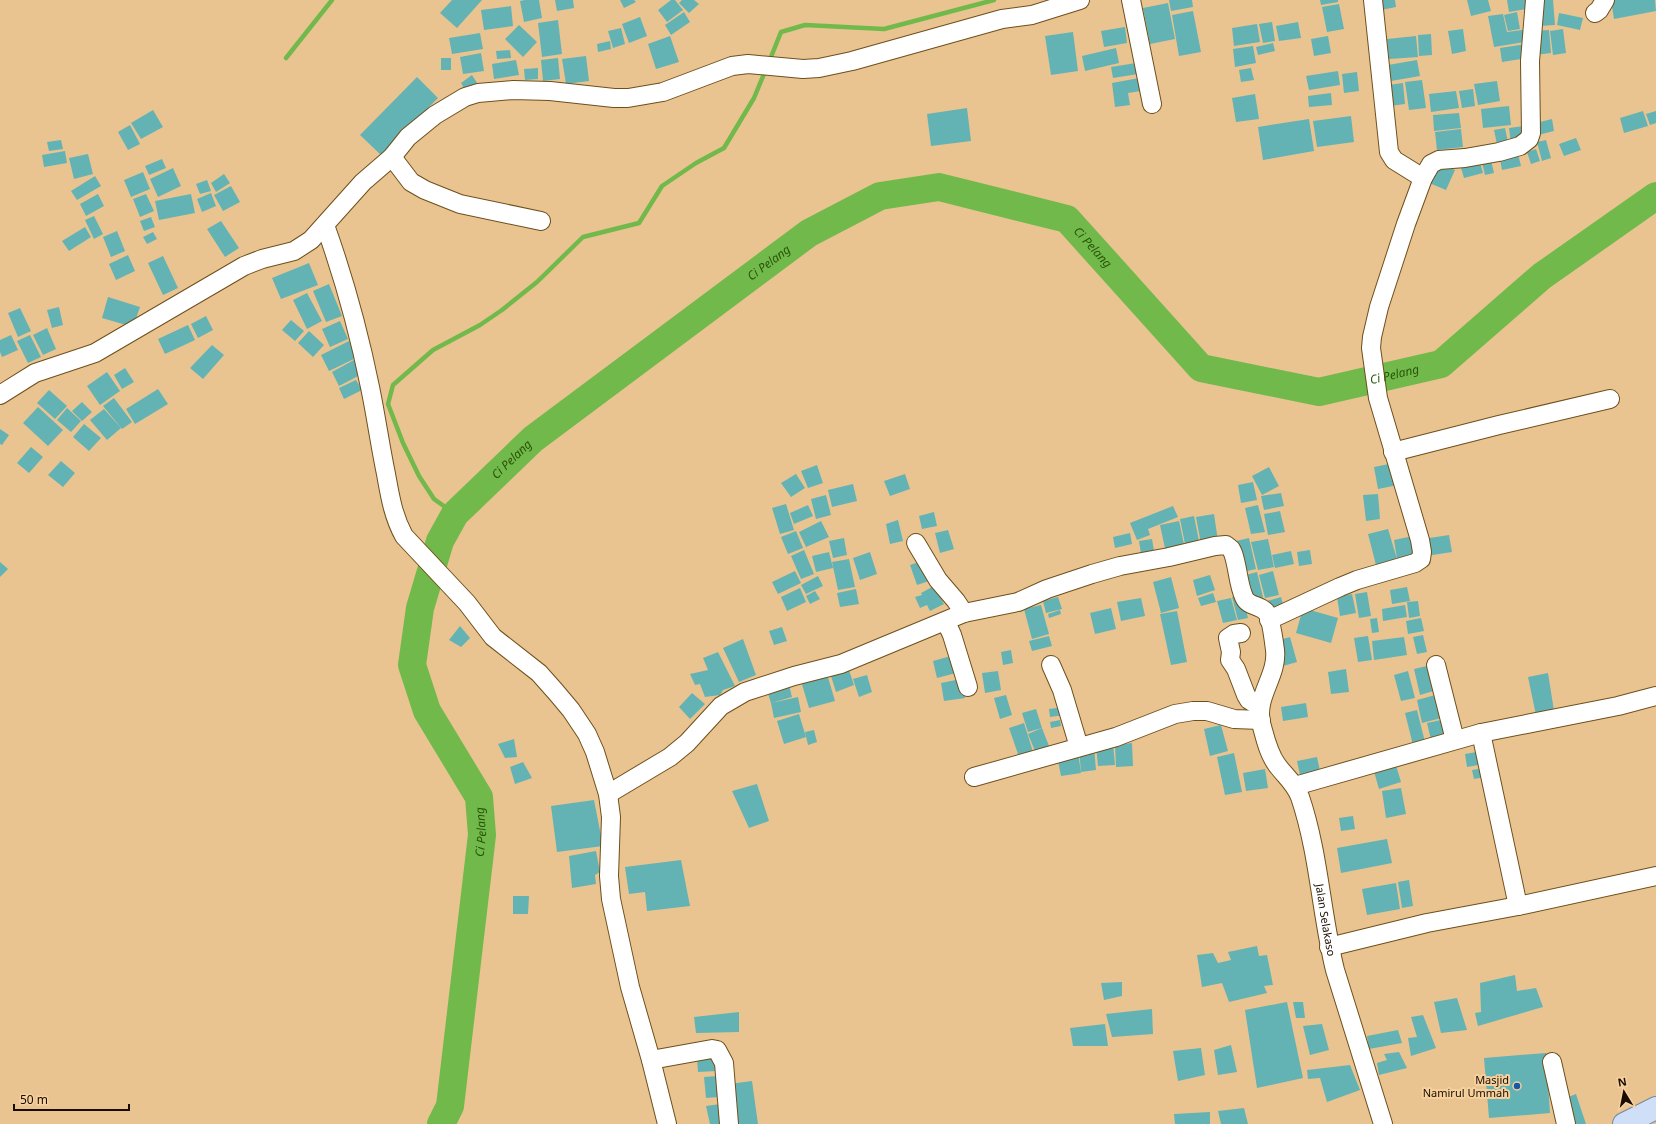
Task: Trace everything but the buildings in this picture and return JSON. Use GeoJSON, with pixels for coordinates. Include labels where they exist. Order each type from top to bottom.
{"type":"FeatureCollection","features":[{"type":"Feature","properties":{"kind":"main road"},"geometry":{"type":"LineString","coordinates":[[1624,1124],[1656,1108]]}},
{"type":"Feature","properties":{"kind":"street"},"geometry":{"type":"LineString","coordinates":[[0,395],[35,373],[86,357],[103,349],[244,266],[262,258],[286,254],[301,248],[326,225],[364,182],[392,157],[408,137],[435,115],[465,97],[478,93],[513,90],[550,91],[614,98],[642,96],[685,85],[732,66],[754,64],[803,69],[833,66],[996,21],[1032,15],[1080,0]]}},
{"type":"Feature","properties":{"kind":"street"},"geometry":{"type":"LineString","coordinates":[[1131,0],[1152,104]]}},
{"type":"Feature","properties":{"kind":"street"},"geometry":{"type":"LineString","coordinates":[[1373,0],[1389,152],[1394,160],[1423,178]]}},
{"type":"Feature","properties":{"kind":"street"},"geometry":{"type":"LineString","coordinates":[[1269,620],[1357,580],[1415,563],[1421,559],[1422,552],[1420,540],[1378,398],[1373,365],[1372,337],[1379,308],[1406,224],[1423,178],[1431,164],[1438,160],[1464,158],[1499,152],[1520,146],[1529,139],[1530,66],[1535,0]]}},
{"type":"Feature","properties":{"kind":"street"},"geometry":{"type":"LineString","coordinates":[[392,157],[411,182],[425,190],[460,204],[541,221]]}},
{"type":"Feature","properties":{"kind":"street"},"geometry":{"type":"LineString","coordinates":[[326,225],[338,262],[361,346],[392,506],[404,536],[467,603],[493,637],[539,673],[571,710],[587,734],[596,752],[608,794],[611,817],[609,876],[611,899],[630,987],[651,1060],[667,1124]]}},
{"type":"Feature","properties":{"kind":"street"},"geometry":{"type":"LineString","coordinates":[[1393,452],[1610,399]]}},
{"type":"Feature","properties":{"kind":"street"},"geometry":{"type":"LineString","coordinates":[[916,544],[938,580],[964,613]]}},
{"type":"Feature","properties":{"kind":"street"},"geometry":{"type":"LineString","coordinates":[[608,794],[670,758],[690,740],[721,706],[745,692],[775,681],[858,658],[869,652],[946,622],[964,613],[1018,602],[1065,583],[1108,569],[1215,546],[1226,545],[1231,549],[1244,597],[1250,604],[1262,608],[1266,612],[1269,620],[1276,658],[1273,672],[1262,697],[1260,714]]}},
{"type":"Feature","properties":{"kind":"street"},"geometry":{"type":"LineString","coordinates":[[946,622],[952,635],[968,687]]}},
{"type":"Feature","properties":{"kind":"street"},"geometry":{"type":"LineString","coordinates":[[1241,633],[1234,634],[1228,638],[1231,652],[1230,660],[1236,669],[1246,695],[1260,714]]}},
{"type":"Feature","properties":{"kind":"street"},"geometry":{"type":"LineString","coordinates":[[1436,665],[1455,740]]}},
{"type":"Feature","properties":{"kind":"street"},"geometry":{"type":"LineString","coordinates":[[1051,666],[1062,690],[1080,747]]}},
{"type":"Feature","properties":{"kind":"street"},"geometry":{"type":"LineString","coordinates":[[1295,786],[1481,733],[1618,706],[1656,696]]}},
{"type":"Feature","properties":{"kind":"street"},"geometry":{"type":"LineString","coordinates":[[974,777],[1116,737],[1175,714],[1193,711],[1207,711],[1234,719],[1260,714]]}},
{"type":"Feature","properties":{"kind":"street","name":"Jalan Selakaso"},"geometry":{"type":"LineString","coordinates":[[1260,714],[1271,753],[1276,764],[1295,786],[1300,797],[1313,852],[1335,970],[1383,1124]]}},
{"type":"Feature","properties":{"kind":"street"},"geometry":{"type":"LineString","coordinates":[[1481,733],[1518,906]]}},
{"type":"Feature","properties":{"kind":"street"},"geometry":{"type":"LineString","coordinates":[[1330,947],[1427,923],[1518,906],[1656,876]]}},
{"type":"Feature","properties":{"kind":"street"},"geometry":{"type":"LineString","coordinates":[[651,1060],[712,1049],[717,1050],[724,1063],[729,1124]]}},
{"type":"Feature","properties":{"kind":"street"},"geometry":{"type":"LineString","coordinates":[[1552,1062],[1566,1124]]}},
{"type":"Feature","properties":{"kind":"waterway"},"geometry":{"type":"LineString","coordinates":[[286,58],[332,0]]}},
{"type":"Feature","properties":{"kind":"waterway"},"geometry":{"type":"LineString","coordinates":[[769,62],[781,32],[805,25],[884,29],[994,0]]}},
{"type":"Feature","properties":{"kind":"waterway"},"geometry":{"type":"LineString","coordinates":[[455,514],[434,499],[419,476],[403,443],[388,404],[393,385],[433,350],[480,325],[502,310],[537,282],[583,237],[639,223],[662,186],[696,163],[724,148],[754,98],[766,69]]}},
{"type":"Feature","properties":{"kind":"waterway","name":"Ci Pelang"},"geometry":{"type":"LineString","coordinates":[[441,1124],[450,1106],[482,835],[479,797],[427,711],[412,665],[420,608],[440,541],[455,514],[533,439],[809,233],[880,196],[939,187],[1067,219],[1201,368],[1319,392],[1441,364],[1542,276],[1656,196]]}},
{"type":"Feature","properties":{"kind":"place","name":"Masjid Namirul Ummah"},"geometry":{"type":"Point","coordinates":[1517,1086]}}]}
